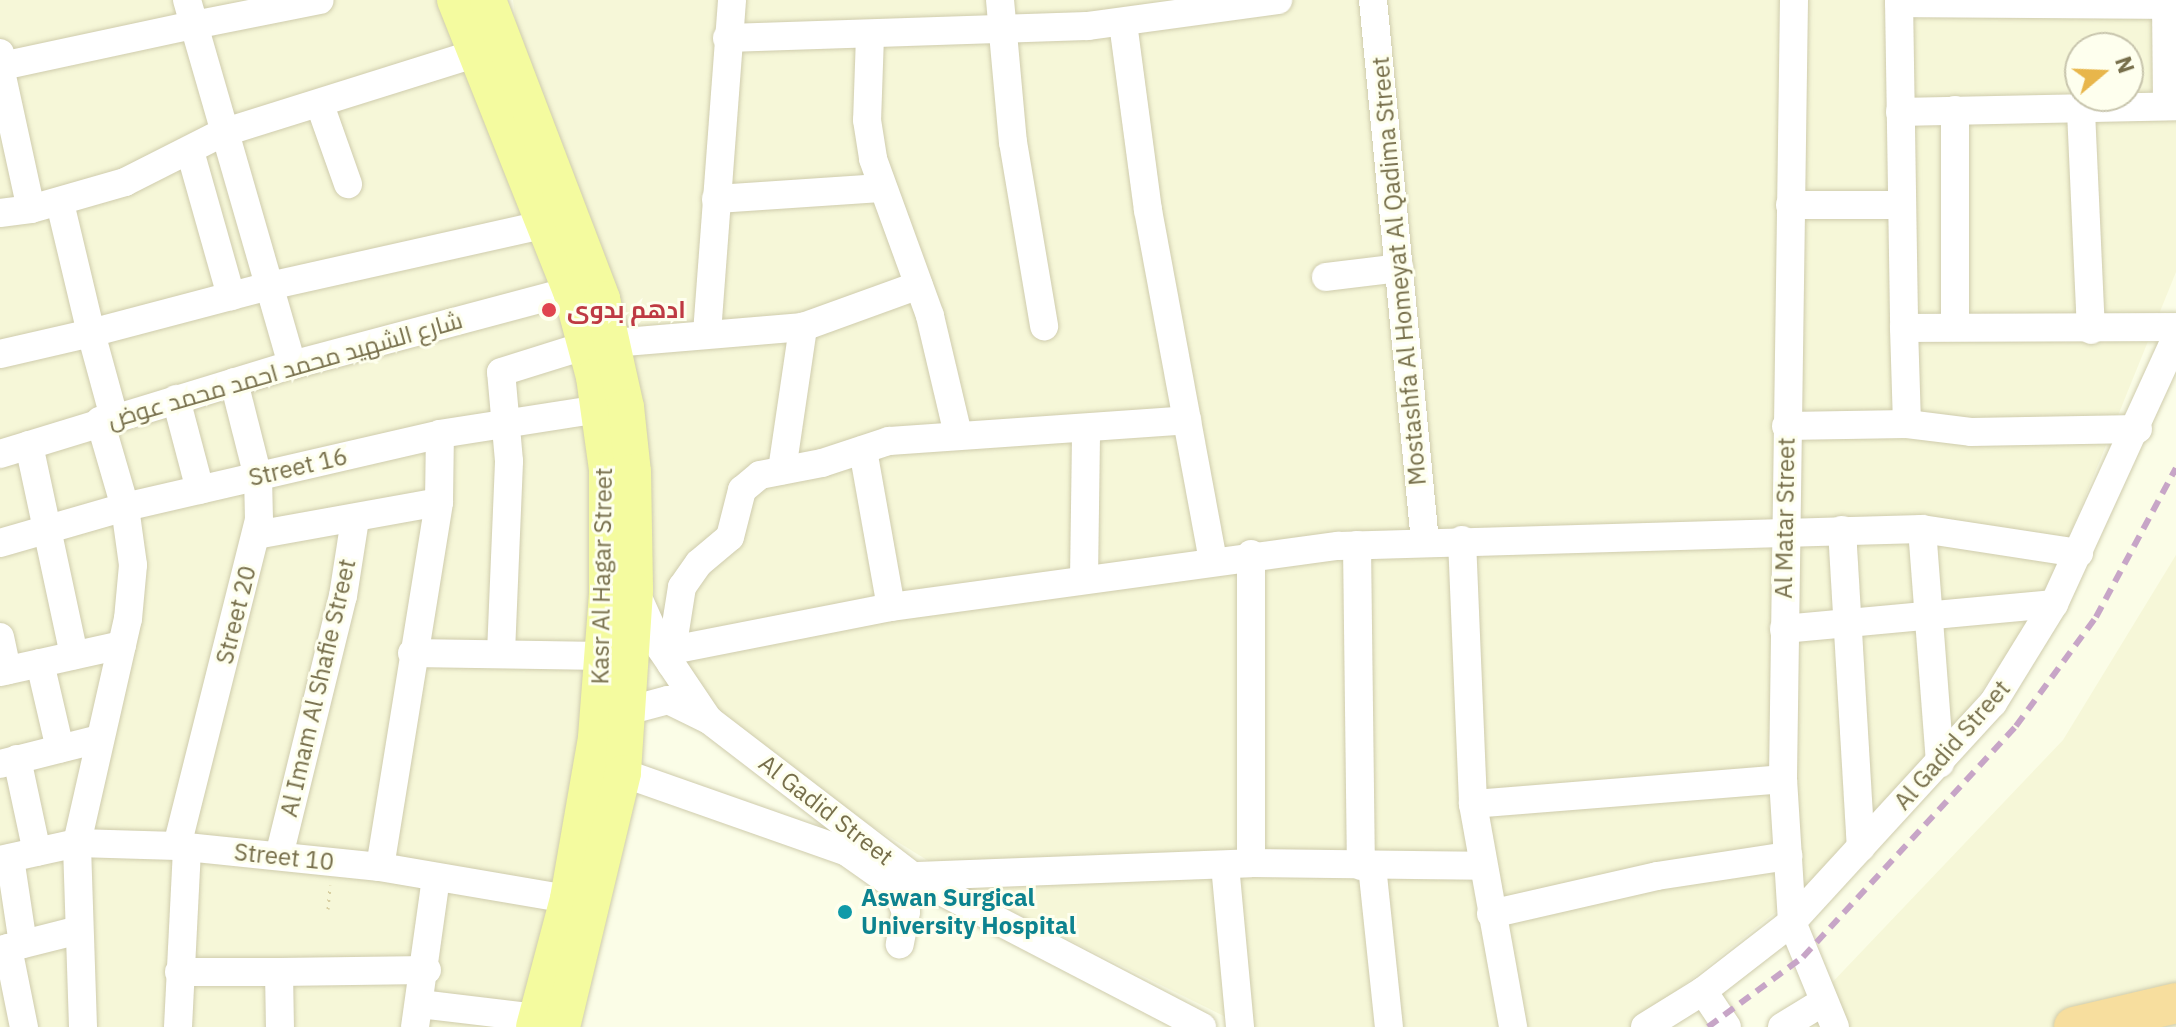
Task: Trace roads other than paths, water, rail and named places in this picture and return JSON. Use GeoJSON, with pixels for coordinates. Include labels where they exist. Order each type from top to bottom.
{"type":"FeatureCollection","features":[{"type":"Feature","properties":{"kind":"highway"},"geometry":{"type":"LineString","coordinates":[[2074,1027],[2176,1003]]}},
{"type":"Feature","properties":{"kind":"main road","name":"Kasr Al Hagar Street"},"geometry":{"type":"LineString","coordinates":[[455,0],[571,291],[600,344],[600,409],[609,532],[604,656],[586,805],[545,1024]]}},
{"type":"Feature","properties":{"kind":"main road","name":"Kasr Al Hagar Street"},"geometry":{"type":"LineString","coordinates":[[490,2],[587,256],[600,344],[633,472],[635,591],[623,773],[545,1024]]}},
{"type":"Feature","properties":{"kind":"street"},"geometry":{"type":"LineString","coordinates":[[31,209],[1,62],[191,13],[320,0]]}},
{"type":"Feature","properties":{"kind":"street"},"geometry":{"type":"LineString","coordinates":[[707,333],[732,0]]}},
{"type":"Feature","properties":{"kind":"street"},"geometry":{"type":"LineString","coordinates":[[1000,0],[1013,142],[1044,326]]}},
{"type":"Feature","properties":{"kind":"street"},"geometry":{"type":"LineString","coordinates":[[727,38],[870,36],[1123,23],[1166,9],[1278,0]]}},
{"type":"Feature","properties":{"kind":"street","name":"Mostashfa Al Homeyat Al Qadima Street"},"geometry":{"type":"LineString","coordinates":[[1373,0],[1425,542]]}},
{"type":"Feature","properties":{"kind":"street","name":"Al Matar Street"},"geometry":{"type":"LineString","coordinates":[[1794,0],[1784,532],[1783,779],[1792,922],[1829,1015]]}},
{"type":"Feature","properties":{"kind":"street"},"geometry":{"type":"LineString","coordinates":[[1907,424],[1899,1],[2168,11],[2172,106],[2144,108]]}},
{"type":"Feature","properties":{"kind":"street"},"geometry":{"type":"LineString","coordinates":[[191,13],[222,133],[292,365]]}},
{"type":"Feature","properties":{"kind":"street"},"geometry":{"type":"LineString","coordinates":[[1123,23],[1148,210],[1213,560]]}},
{"type":"Feature","properties":{"kind":"street"},"geometry":{"type":"LineString","coordinates":[[870,36],[867,120],[882,188],[919,285],[958,434]]}},
{"type":"Feature","properties":{"kind":"street"},"geometry":{"type":"LineString","coordinates":[[0,213],[60,203],[125,182],[222,133],[320,105],[477,53]]}},
{"type":"Feature","properties":{"kind":"street"},"geometry":{"type":"LineString","coordinates":[[320,105],[348,184]]}},
{"type":"Feature","properties":{"kind":"street"},"geometry":{"type":"LineString","coordinates":[[1955,110],[1955,325]]}},
{"type":"Feature","properties":{"kind":"street"},"geometry":{"type":"LineString","coordinates":[[1900,112],[2064,111]]}},
{"type":"Feature","properties":{"kind":"street"},"geometry":{"type":"LineString","coordinates":[[2081,112],[2091,330]]}},
{"type":"Feature","properties":{"kind":"street"},"geometry":{"type":"LineString","coordinates":[[190,151],[231,296]]}},
{"type":"Feature","properties":{"kind":"street"},"geometry":{"type":"LineString","coordinates":[[716,199],[882,188]]}},
{"type":"Feature","properties":{"kind":"street"},"geometry":{"type":"LineString","coordinates":[[60,203],[91,333],[125,507],[133,565],[122,645],[77,843],[83,1027]]}},
{"type":"Feature","properties":{"kind":"street"},"geometry":{"type":"LineString","coordinates":[[1790,205],[1901,205]]}},
{"type":"Feature","properties":{"kind":"street"},"geometry":{"type":"LineString","coordinates":[[0,354],[269,286],[546,224]]}},
{"type":"Feature","properties":{"kind":"street"},"geometry":{"type":"LineString","coordinates":[[1326,277],[1399,268]]}},
{"type":"Feature","properties":{"kind":"street"},"geometry":{"type":"LineString","coordinates":[[501,653],[508,422],[501,372],[600,344],[803,327],[919,285]]}},
{"type":"Feature","properties":{"kind":"street","name":"شارع الشهيد محمد احمد محمد عوض"},"geometry":{"type":"LineString","coordinates":[[0,454],[292,365],[571,291]]}},
{"type":"Feature","properties":{"kind":"street"},"geometry":{"type":"LineString","coordinates":[[1904,328],[1955,325],[2091,330],[2176,327]]}},
{"type":"Feature","properties":{"kind":"street"},"geometry":{"type":"LineString","coordinates":[[782,470],[803,327]]}},
{"type":"Feature","properties":{"kind":"street","name":"Al Gadid Street"},"geometry":{"type":"LineString","coordinates":[[1645,1027],[1703,991],[1792,922],[1940,763],[2010,681],[2079,553],[2138,429],[2176,338]]}},
{"type":"Feature","properties":{"kind":"street","name":"Street 20"},"geometry":{"type":"LineString","coordinates":[[178,1027],[182,847],[256,535],[258,477],[234,382]]}},
{"type":"Feature","properties":{"kind":"street"},"geometry":{"type":"LineString","coordinates":[[176,399],[200,490]]}},
{"type":"Feature","properties":{"kind":"street","name":"Street 16"},"geometry":{"type":"LineString","coordinates":[[0,543],[125,507],[440,434],[600,409]]}},
{"type":"Feature","properties":{"kind":"street"},"geometry":{"type":"LineString","coordinates":[[1187,420],[889,441],[750,480],[730,537],[689,575],[677,607],[671,657],[891,607],[1251,554],[1357,545],[1922,529],[2079,553]]}},
{"type":"Feature","properties":{"kind":"street"},"geometry":{"type":"LineString","coordinates":[[1786,426],[1907,424],[1971,432],[2138,429]]}},
{"type":"Feature","properties":{"kind":"street"},"geometry":{"type":"LineString","coordinates":[[1084,579],[1086,429]]}},
{"type":"Feature","properties":{"kind":"street"},"geometry":{"type":"LineString","coordinates":[[380,867],[412,653],[439,502],[440,434]]}},
{"type":"Feature","properties":{"kind":"street"},"geometry":{"type":"LineString","coordinates":[[29,445],[74,655]]}},
{"type":"Feature","properties":{"kind":"street"},"geometry":{"type":"LineString","coordinates":[[863,450],[891,607]]}},
{"type":"Feature","properties":{"kind":"street"},"geometry":{"type":"LineString","coordinates":[[256,535],[439,502]]}},
{"type":"Feature","properties":{"kind":"street","name":"Al Imam Al Shafie Street"},"geometry":{"type":"LineString","coordinates":[[279,856],[343,596],[355,519]]}},
{"type":"Feature","properties":{"kind":"street"},"geometry":{"type":"LineString","coordinates":[[1922,529],[1940,763]]}},
{"type":"Feature","properties":{"kind":"street"},"geometry":{"type":"LineString","coordinates":[[1842,530],[1861,847]]}},
{"type":"Feature","properties":{"kind":"street"},"geometry":{"type":"LineString","coordinates":[[1462,540],[1473,804],[1481,866],[1513,1027]]}},
{"type":"Feature","properties":{"kind":"street"},"geometry":{"type":"LineString","coordinates":[[1357,545],[1367,866],[1389,1027]]}},
{"type":"Feature","properties":{"kind":"street"},"geometry":{"type":"LineString","coordinates":[[1240,1027],[1238,864],[1251,554]]}},
{"type":"Feature","properties":{"kind":"street","name":"Al Gadid Street"},"geometry":{"type":"LineString","coordinates":[[635,591],[709,720]]}},
{"type":"Feature","properties":{"kind":"street"},"geometry":{"type":"LineString","coordinates":[[1784,629],[1929,618],[2054,604]]}},
{"type":"Feature","properties":{"kind":"street"},"geometry":{"type":"LineString","coordinates":[[0,637],[4,671],[122,645]]}},
{"type":"Feature","properties":{"kind":"street"},"geometry":{"type":"LineString","coordinates":[[412,653],[604,656]]}},
{"type":"Feature","properties":{"kind":"street"},"geometry":{"type":"LineString","coordinates":[[40,663],[60,749]]}},
{"type":"Feature","properties":{"kind":"street","name":"Al Gadid Street"},"geometry":{"type":"LineString","coordinates":[[627,711],[659,699],[709,720],[912,876],[1202,1027]]}},
{"type":"Feature","properties":{"kind":"street"},"geometry":{"type":"LineString","coordinates":[[24,1027],[10,948],[16,856],[9,762],[99,739]]}},
{"type":"Feature","properties":{"kind":"street"},"geometry":{"type":"LineString","coordinates":[[623,773],[847,852],[895,886],[906,912],[900,944]]}},
{"type":"Feature","properties":{"kind":"street"},"geometry":{"type":"LineString","coordinates":[[1473,804],[1783,779]]}},
{"type":"Feature","properties":{"kind":"street","name":"Street 10"},"geometry":{"type":"LineString","coordinates":[[16,856],[77,843],[182,847],[380,867],[568,899]]}},
{"type":"Feature","properties":{"kind":"street"},"geometry":{"type":"LineString","coordinates":[[1491,914],[1657,876],[1788,856]]}},
{"type":"Feature","properties":{"kind":"street"},"geometry":{"type":"LineString","coordinates":[[912,876],[1238,864],[1481,866]]}},
{"type":"Feature","properties":{"kind":"street"},"geometry":{"type":"LineString","coordinates":[[436,877],[427,970],[417,1016],[545,1024]]}},
{"type":"Feature","properties":{"kind":"street"},"geometry":{"type":"LineString","coordinates":[[10,948],[79,930]]}},
{"type":"Feature","properties":{"kind":"street"},"geometry":{"type":"LineString","coordinates":[[179,972],[427,970]]}},
{"type":"Feature","properties":{"kind":"street"},"geometry":{"type":"LineString","coordinates":[[279,972],[280,1027]]}},
{"type":"Feature","properties":{"kind":"street"},"geometry":{"type":"LineString","coordinates":[[1703,991],[1727,1027]]}},
{"type":"Feature","properties":{"kind":"street"},"geometry":{"type":"LineString","coordinates":[[1782,1027],[1829,1015]]}},
{"type":"Feature","properties":{"kind":"railway"},"geometry":{"type":"LineString","coordinates":[[1708,1027],[1803,957],[2016,726],[2096,617],[2176,468]]}},
{"type":"Feature","properties":{"kind":"place","name":"ادهم بدوى"},"geometry":{"type":"Point","coordinates":[549,310]}},
{"type":"Feature","properties":{"kind":"place","name":"Aswan Surgical University Hospital"},"geometry":{"type":"Point","coordinates":[845,912]}}]}
